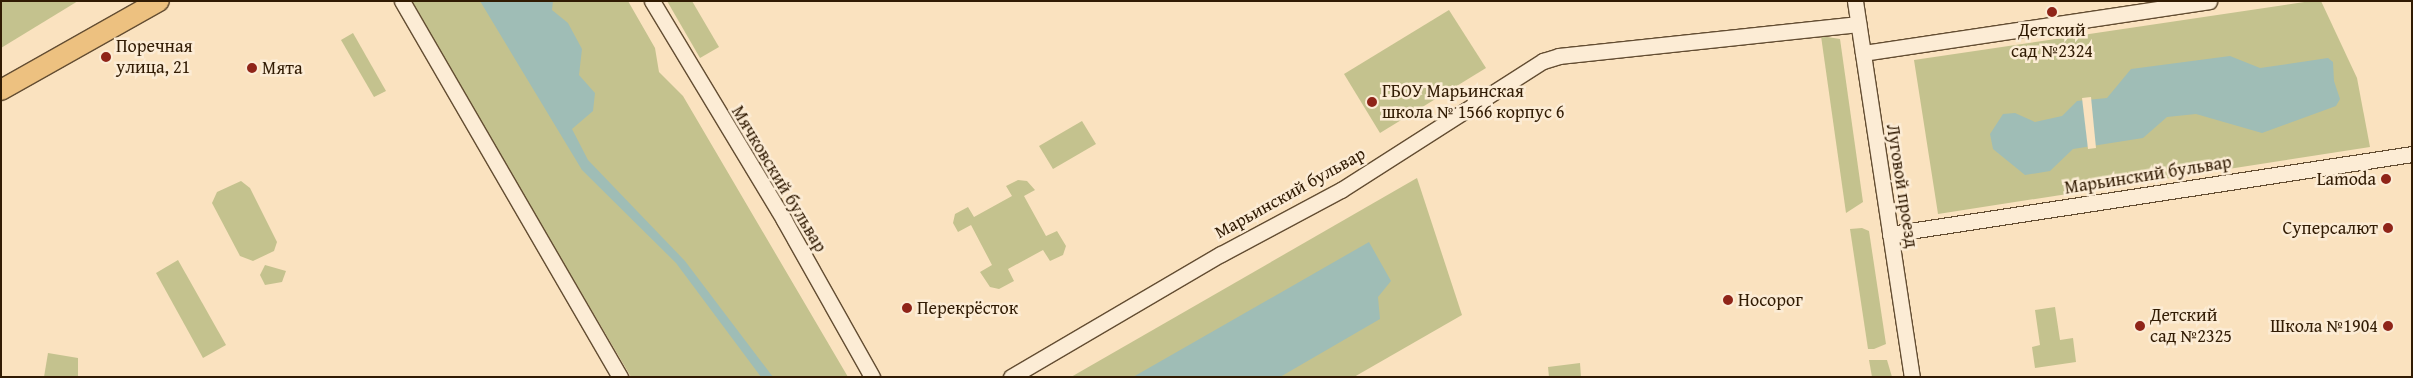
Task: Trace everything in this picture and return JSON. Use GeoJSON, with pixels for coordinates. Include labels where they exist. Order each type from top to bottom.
{"type":"FeatureCollection","features":[{"type":"Feature","properties":{"kind":"main road"},"geometry":{"type":"LineString","coordinates":[[1,90],[159,1]]}},
{"type":"Feature","properties":{"kind":"street"},"geometry":{"type":"LineString","coordinates":[[402,1],[620,377]]}},
{"type":"Feature","properties":{"kind":"street","name":"Мячковский бульвар"},"geometry":{"type":"LineString","coordinates":[[652,1],[784,220],[872,377]]}},
{"type":"Feature","properties":{"kind":"street","name":"Луговой проезд"},"geometry":{"type":"LineString","coordinates":[[1855,1],[1912,377]]}},
{"type":"Feature","properties":{"kind":"street"},"geometry":{"type":"LineString","coordinates":[[1863,53],[2209,1]]}},
{"type":"Feature","properties":{"kind":"street","name":"Марьинский бульвар"},"geometry":{"type":"LineString","coordinates":[[1011,377],[1221,254],[1341,190],[1543,61],[1559,56],[1858,24]]}},
{"type":"Feature","properties":{"kind":"street","name":"Марьинский бульвар"},"geometry":{"type":"LineString","coordinates":[[1890,234],[2412,154]]}},
{"type":"Feature","properties":{"kind":"shaded area"},"geometry":{"type":"Polygon","coordinates":[[[1,1],[78,1],[1,48],[1,1]]]}},
{"type":"Feature","properties":{"kind":"shaded area"},"geometry":{"type":"Polygon","coordinates":[[[409,1],[628,1],[655,48],[659,72],[683,96],[848,377],[631,377],[409,1]]]}},
{"type":"Feature","properties":{"kind":"shaded area"},"geometry":{"type":"Polygon","coordinates":[[[667,1],[692,1],[719,47],[700,58],[667,1]]]}},
{"type":"Feature","properties":{"kind":"shaded area"},"geometry":{"type":"Polygon","coordinates":[[[2321,1],[2357,78],[2370,147],[1938,214],[1914,60],[2321,1]]]}},
{"type":"Feature","properties":{"kind":"shaded area"},"geometry":{"type":"Polygon","coordinates":[[[1449,10],[1486,68],[1380,133],[1344,74],[1449,10]]]}},
{"type":"Feature","properties":{"kind":"shaded area"},"geometry":{"type":"Polygon","coordinates":[[[353,33],[386,91],[374,97],[341,40],[353,33]]]}},
{"type":"Feature","properties":{"kind":"shaded area"},"geometry":{"type":"Polygon","coordinates":[[[1821,36],[1840,39],[1863,202],[1846,213],[1821,36]]]}},
{"type":"Feature","properties":{"kind":"shaded area"},"geometry":{"type":"Polygon","coordinates":[[[1082,121],[1096,144],[1053,169],[1039,146],[1082,121]]]}},
{"type":"Feature","properties":{"kind":"shaded area"},"geometry":{"type":"Polygon","coordinates":[[[1417,178],[1462,315],[1354,377],[1071,377],[1417,178]]]}},
{"type":"Feature","properties":{"kind":"shaded area"},"geometry":{"type":"Polygon","coordinates":[[[1018,180],[1027,181],[1035,190],[1024,196],[1046,236],[1057,231],[1066,246],[1063,255],[1050,261],[1043,250],[1008,269],[1014,281],[999,289],[990,287],[980,272],[992,265],[971,225],[958,232],[953,223],[955,214],[968,207],[974,217],[1012,196],[1006,186],[1018,180]]]}},
{"type":"Feature","properties":{"kind":"shaded area"},"geometry":{"type":"Polygon","coordinates":[[[241,181],[250,188],[277,242],[274,251],[253,261],[240,256],[212,203],[217,192],[241,181]]]}},
{"type":"Feature","properties":{"kind":"shaded area"},"geometry":{"type":"Polygon","coordinates":[[[1862,228],[1869,231],[1886,344],[1874,349],[1868,349],[1850,229],[1862,228]]]}},
{"type":"Feature","properties":{"kind":"shaded area"},"geometry":{"type":"Polygon","coordinates":[[[178,260],[226,345],[203,358],[156,273],[178,260]]]}},
{"type":"Feature","properties":{"kind":"shaded area"},"geometry":{"type":"Polygon","coordinates":[[[265,265],[286,271],[282,282],[265,285],[260,275],[265,265]]]}},
{"type":"Feature","properties":{"kind":"shaded area"},"geometry":{"type":"Polygon","coordinates":[[[2055,307],[2060,340],[2073,338],[2076,362],[2035,368],[2032,347],[2040,345],[2035,310],[2055,307]]]}},
{"type":"Feature","properties":{"kind":"shaded area"},"geometry":{"type":"Polygon","coordinates":[[[48,353],[78,358],[78,377],[44,377],[48,353]]]}},
{"type":"Feature","properties":{"kind":"shaded area"},"geometry":{"type":"Polygon","coordinates":[[[1869,360],[1887,360],[1892,377],[1872,377],[1869,360]]]}},
{"type":"Feature","properties":{"kind":"shaded area"},"geometry":{"type":"Polygon","coordinates":[[[1580,363],[1581,377],[1549,377],[1548,367],[1580,363]]]}},
{"type":"Feature","properties":{"kind":"water"},"geometry":{"type":"Polygon","coordinates":[[[480,1],[553,1],[552,10],[568,23],[582,49],[579,75],[595,93],[593,111],[572,129],[588,160],[685,261],[773,377],[761,377],[676,263],[582,170],[480,1]]]}},
{"type":"Feature","properties":{"kind":"water"},"geometry":{"type":"Polygon","coordinates":[[[2230,56],[2260,68],[2328,58],[2333,62],[2334,81],[2340,99],[2336,106],[2262,133],[2196,114],[2167,117],[2143,138],[2073,149],[2050,171],[2025,175],[1993,149],[1990,134],[2003,114],[2015,113],[2035,122],[2062,116],[2077,101],[2107,98],[2131,69],[2230,56]]]}},
{"type":"Feature","properties":{"kind":"water"},"geometry":{"type":"Polygon","coordinates":[[[1369,242],[1391,281],[1378,297],[1380,319],[1280,377],[1133,377],[1369,242]]]}},
{"type":"Feature","properties":{"kind":"pier"},"geometry":{"type":"Polygon","coordinates":[[[2091,97],[2096,148],[2088,149],[2082,98],[2091,97]]]}},
{"type":"Feature","properties":{"kind":"place","name":"Детский сад №2324"},"geometry":{"type":"Point","coordinates":[2052,12]}},
{"type":"Feature","properties":{"kind":"place","name":"Поречная улица, 21"},"geometry":{"type":"Point","coordinates":[106,57]}},
{"type":"Feature","properties":{"kind":"place","name":"Мята"},"geometry":{"type":"Point","coordinates":[252,68]}},
{"type":"Feature","properties":{"kind":"place","name":"ГБОУ Марьинская школа № 1566 корпус 6"},"geometry":{"type":"Point","coordinates":[1372,102]}},
{"type":"Feature","properties":{"kind":"place","name":"Lamoda"},"geometry":{"type":"Point","coordinates":[2386,179]}},
{"type":"Feature","properties":{"kind":"place","name":"Суперсалют"},"geometry":{"type":"Point","coordinates":[2388,228]}},
{"type":"Feature","properties":{"kind":"place","name":"Носорог"},"geometry":{"type":"Point","coordinates":[1728,300]}},
{"type":"Feature","properties":{"kind":"place","name":"Перекрёсток"},"geometry":{"type":"Point","coordinates":[907,308]}},
{"type":"Feature","properties":{"kind":"place","name":"Детский сад №2325"},"geometry":{"type":"Point","coordinates":[2140,326]}},
{"type":"Feature","properties":{"kind":"place","name":"Школа №1904"},"geometry":{"type":"Point","coordinates":[2388,326]}}]}
